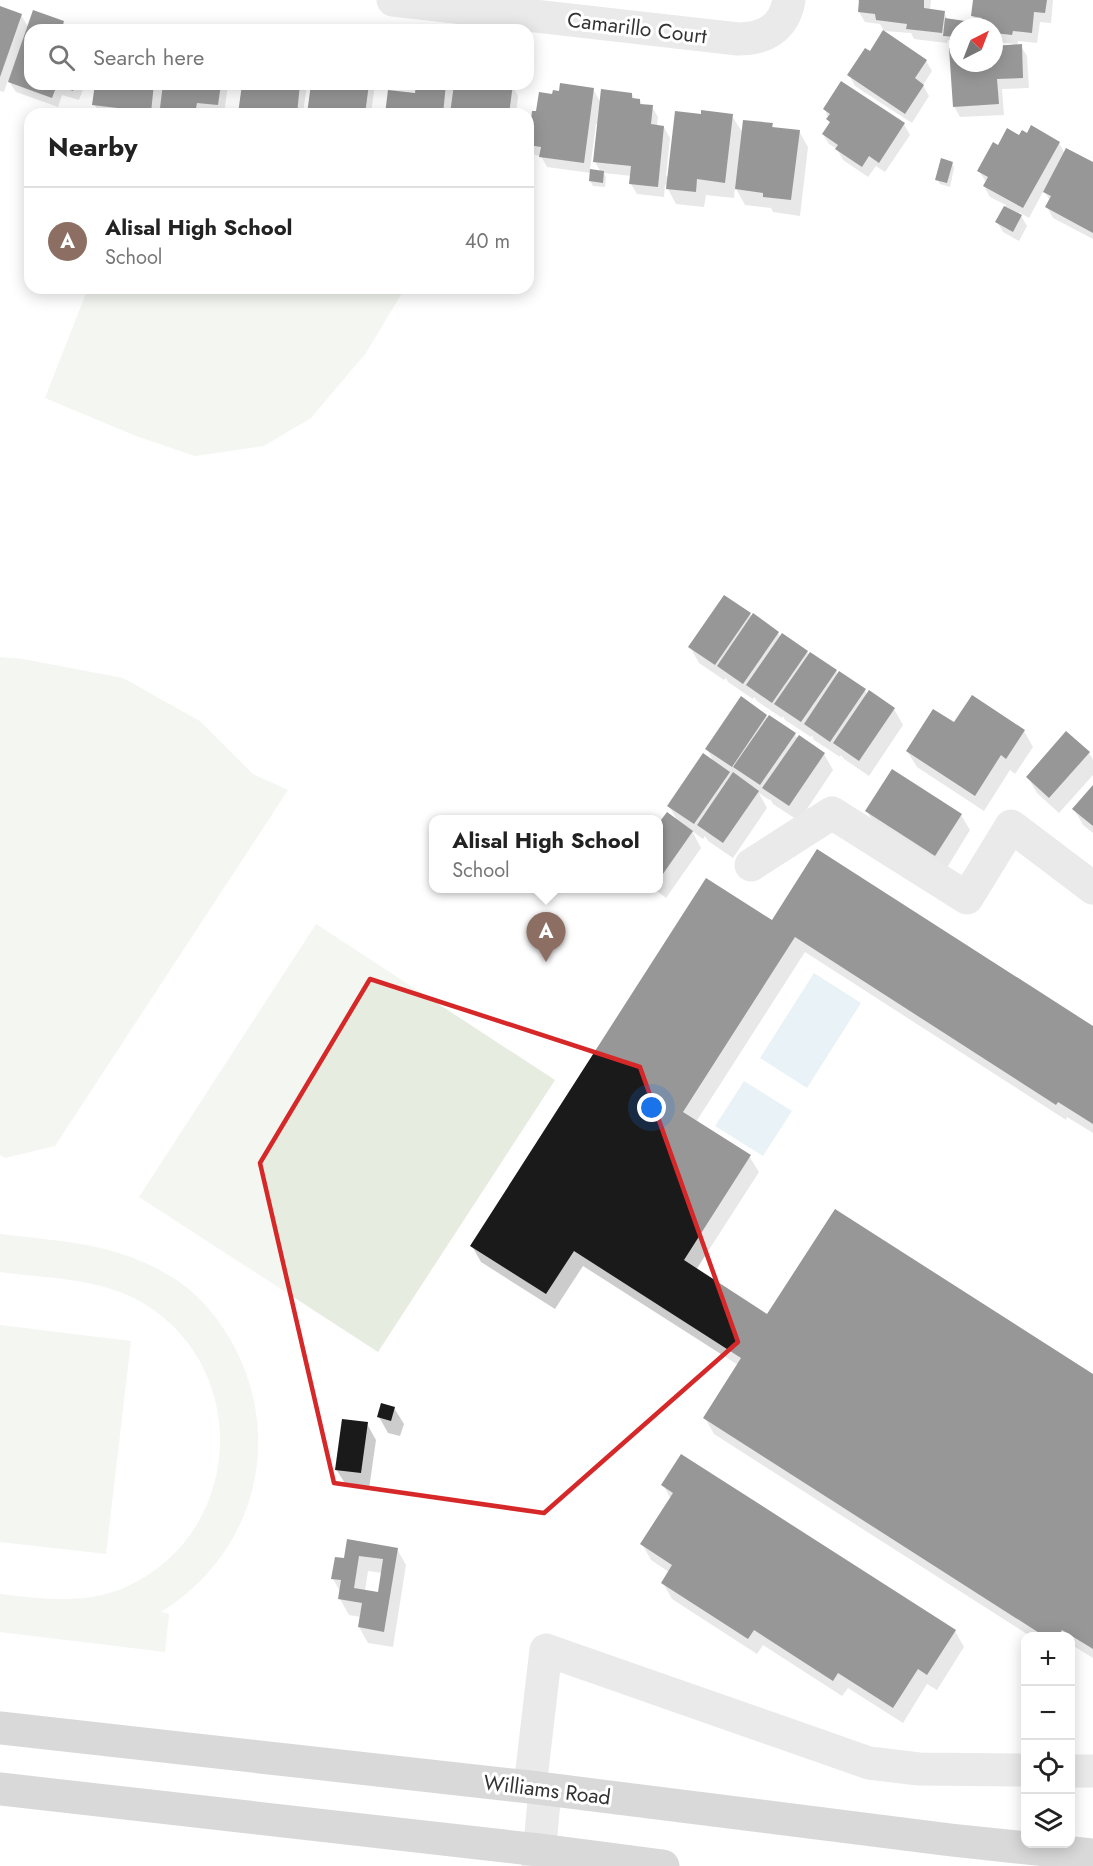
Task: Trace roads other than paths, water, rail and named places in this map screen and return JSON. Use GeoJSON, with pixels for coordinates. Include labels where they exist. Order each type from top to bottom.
{"type":"FeatureCollection","features":[{"type":"Feature","properties":{"kind":"main road","name":"Williams Road"},"geometry":{"type":"LineString","coordinates":[[0,1728],[1093,1855]]}},
{"type":"Feature","properties":{"kind":"main road"},"geometry":{"type":"LineString","coordinates":[[0,1789],[538,1858],[663,1866]]}},
{"type":"Feature","properties":{"kind":"street","name":"Camarillo Court"},"geometry":{"type":"LineString","coordinates":[[393,0],[738,39],[756,38],[774,30],[784,16],[789,0]]}},
{"type":"Feature","properties":{"kind":"street"},"geometry":{"type":"LineString","coordinates":[[751,865],[832,813],[967,898],[1011,826],[1093,888]]}},
{"type":"Feature","properties":{"kind":"street"},"geometry":{"type":"LineString","coordinates":[[538,1858],[537,1789],[546,1650],[869,1763],[919,1769],[1021,1770]]}},
{"type":"Feature","properties":{"kind":"street"},"geometry":{"type":"LineString","coordinates":[[1075,1771],[1093,1771]]}},
{"type":"Feature","properties":{"kind":"water"},"geometry":{"type":"Polygon","coordinates":[[[814,973],[861,1003],[807,1088],[760,1058],[814,973]]]}},
{"type":"Feature","properties":{"kind":"water"},"geometry":{"type":"Polygon","coordinates":[[[744,1081],[792,1111],[763,1156],[715,1126],[744,1081]]]}},
{"type":"Feature","properties":{"kind":"place","name":"Alisal High School"},"geometry":{"type":"Point","coordinates":[546,962]}}]}
